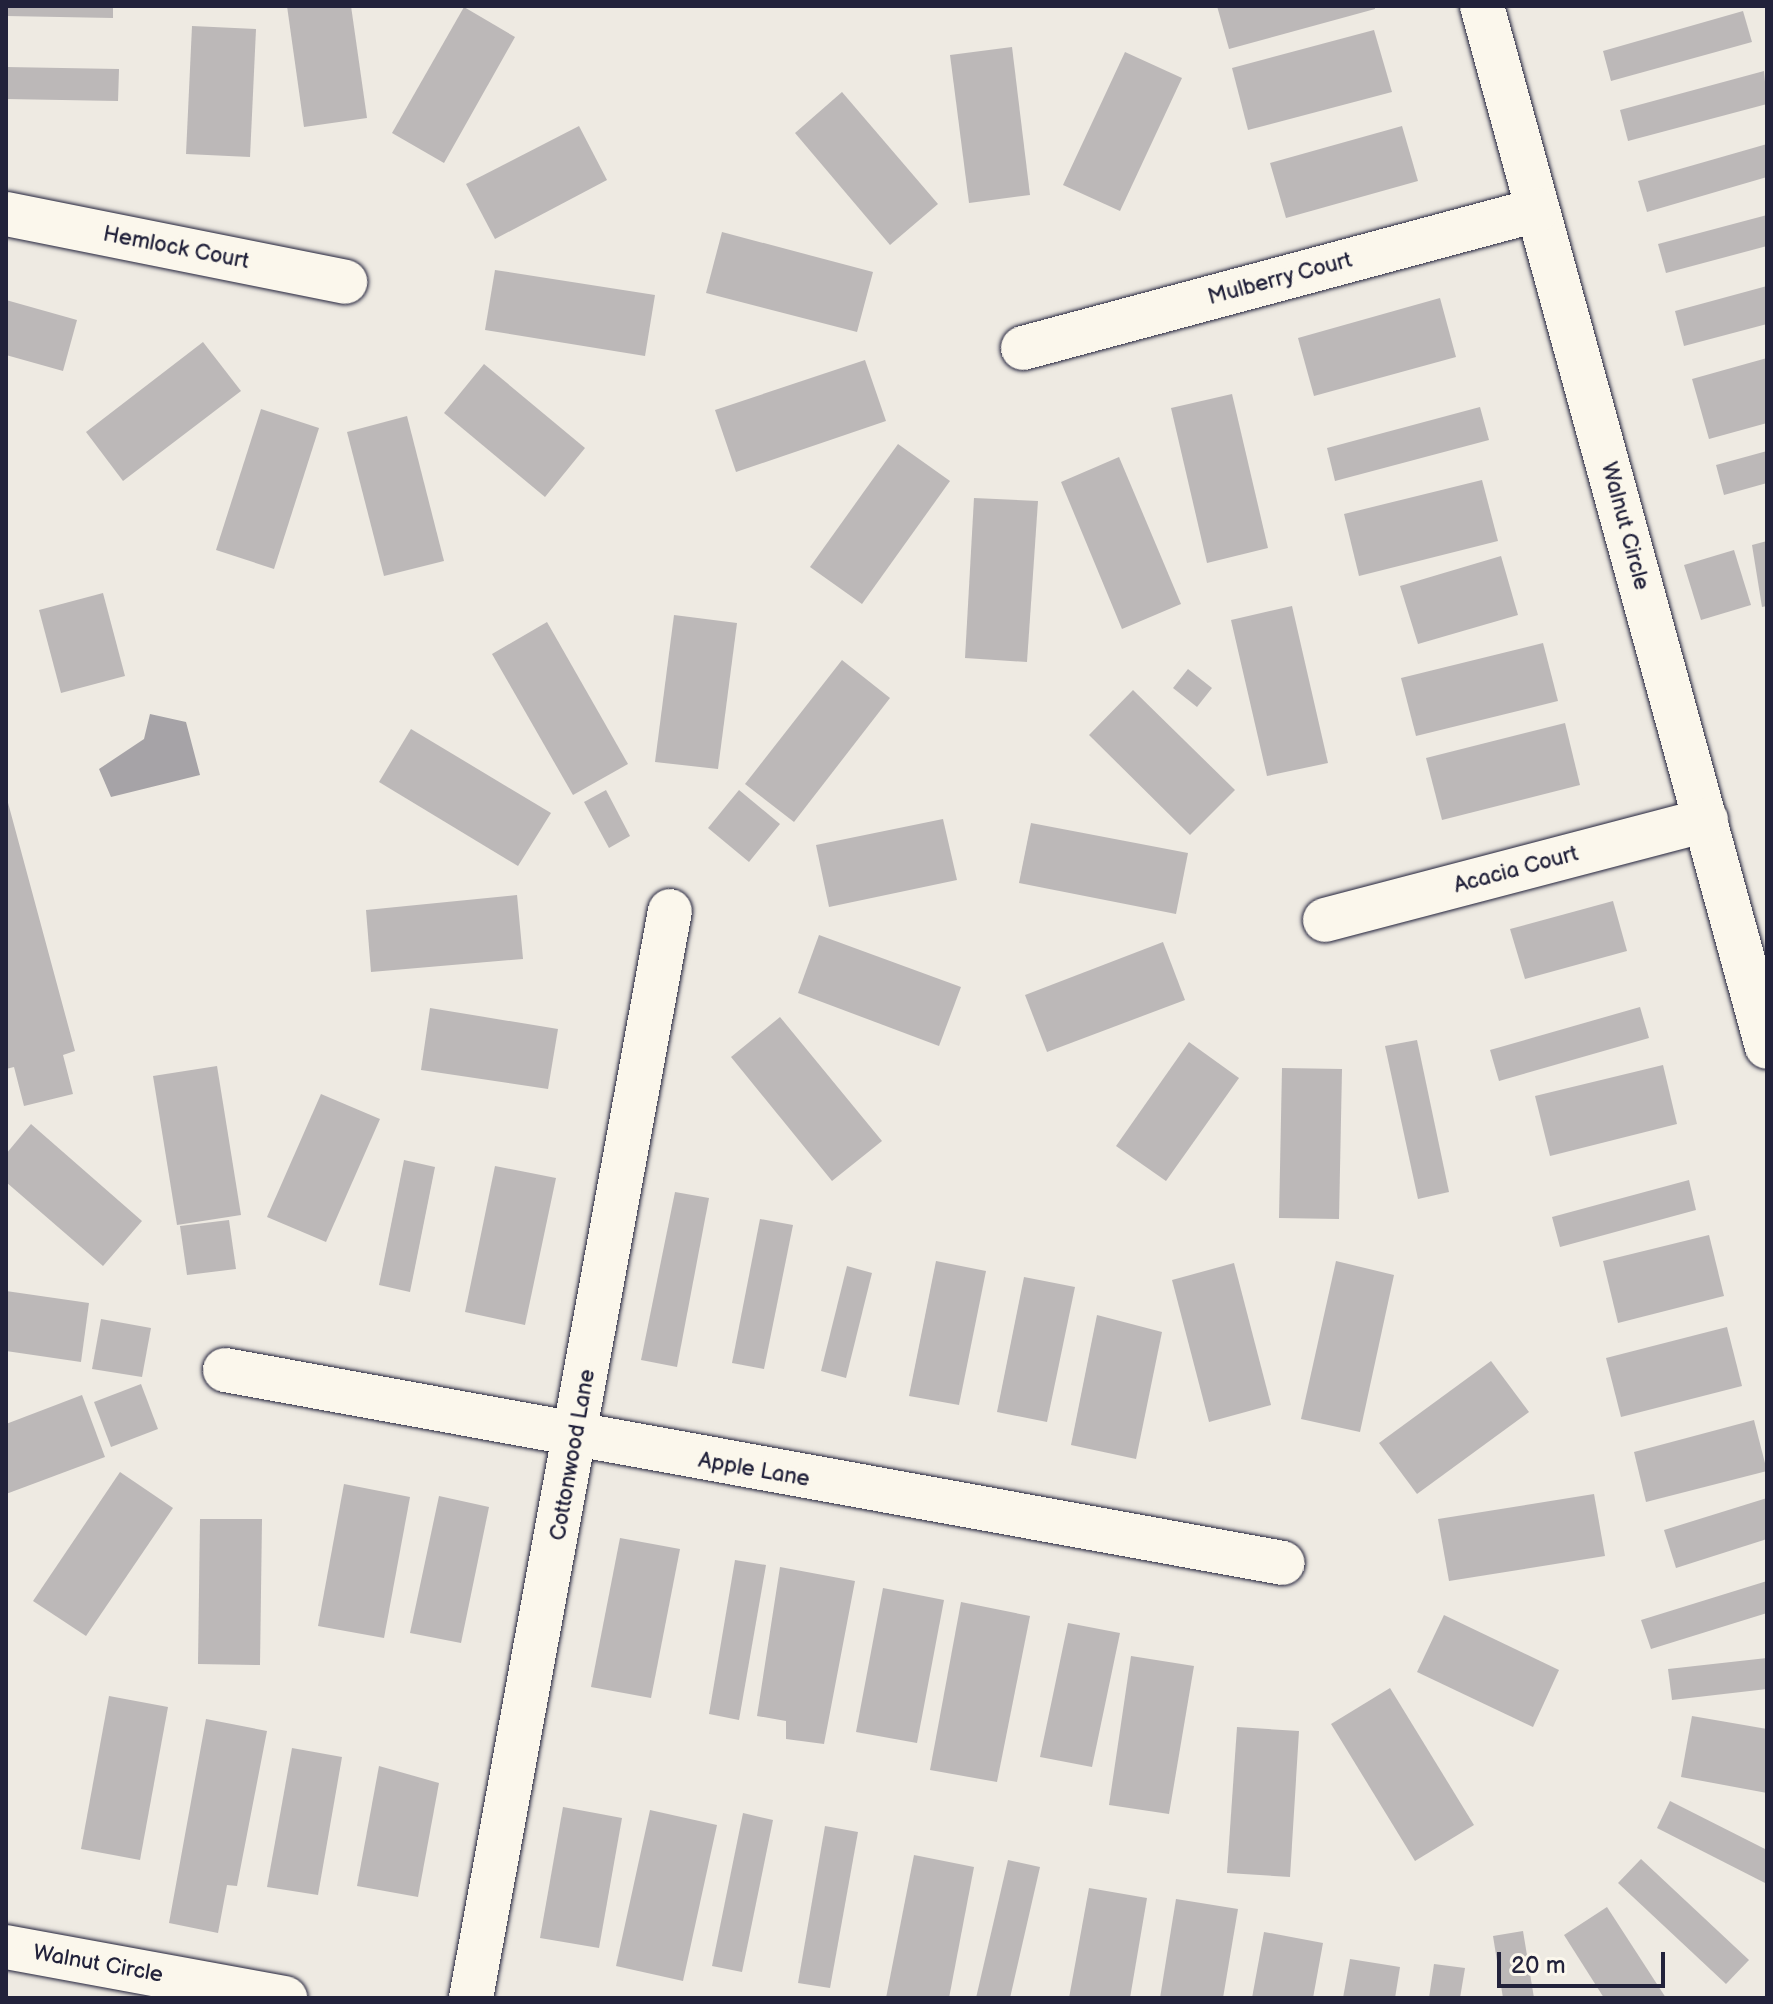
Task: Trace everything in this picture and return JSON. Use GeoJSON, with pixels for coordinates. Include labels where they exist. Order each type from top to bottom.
{"type":"FeatureCollection","features":[{"type":"Feature","properties":{"kind":"street","name":"Walnut Circle"},"geometry":{"type":"LineString","coordinates":[[1482,6],[1767,1047]]}},
{"type":"Feature","properties":{"kind":"street","name":"Mulberry Court"},"geometry":{"type":"LineString","coordinates":[[1023,348],[1537,210]]}},
{"type":"Feature","properties":{"kind":"street","name":"Hemlock Court"},"geometry":{"type":"LineString","coordinates":[[6,214],[345,282]]}},
{"type":"Feature","properties":{"kind":"street","name":"Acacia Court"},"geometry":{"type":"LineString","coordinates":[[1325,920],[1706,820]]}},
{"type":"Feature","properties":{"kind":"street","name":"Cottonwood Lane"},"geometry":{"type":"LineString","coordinates":[[471,1998],[576,1438],[670,911]]}},
{"type":"Feature","properties":{"kind":"street","name":"Apple Lane"},"geometry":{"type":"LineString","coordinates":[[225,1370],[576,1438],[1283,1563]]}},
{"type":"Feature","properties":{"kind":"street","name":"Walnut Circle"},"geometry":{"type":"LineString","coordinates":[[6,1947],[285,1998]]}},
{"type":"Feature","properties":{"kind":"shaded area"},"geometry":{"type":"Polygon","coordinates":[[[150,714],[186,722],[200,775],[111,797],[99,769],[144,739],[150,714]]]}},
{"type":"Feature","properties":{"kind":"building"},"geometry":{"type":"Polygon","coordinates":[[[6,6],[113,6],[113,18],[6,16],[6,6]]]}},
{"type":"Feature","properties":{"kind":"building"},"geometry":{"type":"Polygon","coordinates":[[[287,6],[351,6],[367,118],[304,127],[287,6]]]}},
{"type":"Feature","properties":{"kind":"building"},"geometry":{"type":"Polygon","coordinates":[[[1217,6],[1375,6],[1375,9],[1229,49],[1217,6]]]}},
{"type":"Feature","properties":{"kind":"building"},"geometry":{"type":"Polygon","coordinates":[[[464,7],[515,37],[444,163],[392,133],[464,7]]]}},
{"type":"Feature","properties":{"kind":"building"},"geometry":{"type":"Polygon","coordinates":[[[1743,11],[1752,42],[1611,81],[1603,51],[1743,11]]]}},
{"type":"Feature","properties":{"kind":"building"},"geometry":{"type":"Polygon","coordinates":[[[192,26],[256,29],[250,157],[186,154],[192,26]]]}},
{"type":"Feature","properties":{"kind":"building"},"geometry":{"type":"Polygon","coordinates":[[[1374,30],[1392,92],[1248,130],[1232,68],[1374,30]]]}},
{"type":"Feature","properties":{"kind":"building"},"geometry":{"type":"Polygon","coordinates":[[[1012,47],[1030,195],[969,203],[950,55],[1012,47]]]}},
{"type":"Feature","properties":{"kind":"building"},"geometry":{"type":"Polygon","coordinates":[[[1125,52],[1182,78],[1120,211],[1063,185],[1125,52]]]}},
{"type":"Feature","properties":{"kind":"building"},"geometry":{"type":"Polygon","coordinates":[[[6,67],[119,69],[118,101],[6,99],[6,67]]]}},
{"type":"Feature","properties":{"kind":"building"},"geometry":{"type":"Polygon","coordinates":[[[1764,71],[1767,104],[1628,141],[1620,110],[1764,71]]]}},
{"type":"Feature","properties":{"kind":"building"},"geometry":{"type":"Polygon","coordinates":[[[842,92],[938,204],[890,245],[795,133],[842,92]]]}},
{"type":"Feature","properties":{"kind":"building"},"geometry":{"type":"Polygon","coordinates":[[[579,126],[607,180],[495,239],[466,184],[579,126]]]}},
{"type":"Feature","properties":{"kind":"building"},"geometry":{"type":"Polygon","coordinates":[[[1402,126],[1418,181],[1286,218],[1270,163],[1402,126]]]}},
{"type":"Feature","properties":{"kind":"building"},"geometry":{"type":"Polygon","coordinates":[[[1767,144],[1767,177],[1647,212],[1638,181],[1767,144]]]}},
{"type":"Feature","properties":{"kind":"building"},"geometry":{"type":"Polygon","coordinates":[[[1767,215],[1767,246],[1666,273],[1658,244],[1767,215]]]}},
{"type":"Feature","properties":{"kind":"building"},"geometry":{"type":"Polygon","coordinates":[[[722,232],[873,272],[857,332],[706,293],[722,232]]]}},
{"type":"Feature","properties":{"kind":"building"},"geometry":{"type":"Polygon","coordinates":[[[495,270],[655,295],[645,356],[485,330],[495,270]]]}},
{"type":"Feature","properties":{"kind":"building"},"geometry":{"type":"Polygon","coordinates":[[[1767,286],[1767,324],[1684,346],[1675,311],[1767,286]]]}},
{"type":"Feature","properties":{"kind":"building"},"geometry":{"type":"Polygon","coordinates":[[[1440,298],[1456,357],[1314,396],[1298,338],[1440,298]]]}},
{"type":"Feature","properties":{"kind":"building"},"geometry":{"type":"Polygon","coordinates":[[[6,300],[77,320],[63,371],[6,355],[6,300]]]}},
{"type":"Feature","properties":{"kind":"building"},"geometry":{"type":"Polygon","coordinates":[[[203,342],[241,391],[123,481],[86,432],[203,342]]]}},
{"type":"Feature","properties":{"kind":"building"},"geometry":{"type":"Polygon","coordinates":[[[1767,358],[1767,423],[1709,439],[1692,379],[1767,358]]]}},
{"type":"Feature","properties":{"kind":"building"},"geometry":{"type":"Polygon","coordinates":[[[865,360],[886,421],[736,472],[715,410],[865,360]]]}},
{"type":"Feature","properties":{"kind":"building"},"geometry":{"type":"Polygon","coordinates":[[[484,364],[585,448],[545,497],[444,413],[484,364]]]}},
{"type":"Feature","properties":{"kind":"building"},"geometry":{"type":"Polygon","coordinates":[[[1232,394],[1268,548],[1207,563],[1171,408],[1232,394]]]}},
{"type":"Feature","properties":{"kind":"building"},"geometry":{"type":"Polygon","coordinates":[[[1480,407],[1489,440],[1335,481],[1327,448],[1480,407]]]}},
{"type":"Feature","properties":{"kind":"building"},"geometry":{"type":"Polygon","coordinates":[[[261,409],[319,428],[274,569],[216,550],[261,409]]]}},
{"type":"Feature","properties":{"kind":"building"},"geometry":{"type":"Polygon","coordinates":[[[407,416],[444,561],[384,576],[347,432],[407,416]]]}},
{"type":"Feature","properties":{"kind":"building"},"geometry":{"type":"Polygon","coordinates":[[[898,444],[950,481],[862,604],[810,567],[898,444]]]}},
{"type":"Feature","properties":{"kind":"building"},"geometry":{"type":"Polygon","coordinates":[[[1767,451],[1767,483],[1724,495],[1716,465],[1767,451]]]}},
{"type":"Feature","properties":{"kind":"building"},"geometry":{"type":"Polygon","coordinates":[[[1119,457],[1181,604],[1122,629],[1061,482],[1119,457]]]}},
{"type":"Feature","properties":{"kind":"building"},"geometry":{"type":"Polygon","coordinates":[[[1482,480],[1498,541],[1359,576],[1344,514],[1482,480]]]}},
{"type":"Feature","properties":{"kind":"building"},"geometry":{"type":"Polygon","coordinates":[[[974,498],[1038,501],[1027,662],[965,658],[974,498]]]}},
{"type":"Feature","properties":{"kind":"building"},"geometry":{"type":"Polygon","coordinates":[[[1767,541],[1767,606],[1762,607],[1752,545],[1767,541]]]}},
{"type":"Feature","properties":{"kind":"building"},"geometry":{"type":"Polygon","coordinates":[[[1734,550],[1751,605],[1701,620],[1684,565],[1734,550]]]}},
{"type":"Feature","properties":{"kind":"building"},"geometry":{"type":"Polygon","coordinates":[[[1501,556],[1518,615],[1418,644],[1400,586],[1501,556]]]}},
{"type":"Feature","properties":{"kind":"building"},"geometry":{"type":"Polygon","coordinates":[[[103,593],[125,676],[61,693],[39,610],[103,593]]]}},
{"type":"Feature","properties":{"kind":"building"},"geometry":{"type":"Polygon","coordinates":[[[1292,606],[1328,763],[1267,776],[1231,620],[1292,606]]]}},
{"type":"Feature","properties":{"kind":"building"},"geometry":{"type":"Polygon","coordinates":[[[674,615],[737,623],[718,769],[655,762],[674,615]]]}},
{"type":"Feature","properties":{"kind":"building"},"geometry":{"type":"Polygon","coordinates":[[[547,622],[628,764],[573,795],[492,654],[547,622]]]}},
{"type":"Feature","properties":{"kind":"building"},"geometry":{"type":"Polygon","coordinates":[[[1543,643],[1558,701],[1416,736],[1401,678],[1543,643]]]}},
{"type":"Feature","properties":{"kind":"building"},"geometry":{"type":"Polygon","coordinates":[[[842,660],[890,698],[794,822],[745,784],[842,660]]]}},
{"type":"Feature","properties":{"kind":"building"},"geometry":{"type":"Polygon","coordinates":[[[1188,669],[1212,688],[1197,707],[1173,688],[1188,669]]]}},
{"type":"Feature","properties":{"kind":"building"},"geometry":{"type":"Polygon","coordinates":[[[1133,690],[1235,790],[1190,835],[1089,735],[1133,690]]]}},
{"type":"Feature","properties":{"kind":"building"},"geometry":{"type":"Polygon","coordinates":[[[1565,723],[1580,785],[1442,820],[1426,758],[1565,723]]]}},
{"type":"Feature","properties":{"kind":"building"},"geometry":{"type":"Polygon","coordinates":[[[411,729],[551,813],[518,866],[379,782],[411,729]]]}},
{"type":"Feature","properties":{"kind":"building"},"geometry":{"type":"Polygon","coordinates":[[[606,790],[630,836],[609,848],[584,802],[606,790]]]}},
{"type":"Feature","properties":{"kind":"building"},"geometry":{"type":"Polygon","coordinates":[[[739,790],[780,824],[749,862],[708,828],[739,790]]]}},
{"type":"Feature","properties":{"kind":"building"},"geometry":{"type":"Polygon","coordinates":[[[7,799],[75,1051],[63,1055],[73,1094],[24,1106],[14,1067],[6,1069],[7,799]]]}},
{"type":"Feature","properties":{"kind":"building"},"geometry":{"type":"Polygon","coordinates":[[[943,819],[957,880],[829,907],[816,845],[943,819]]]}},
{"type":"Feature","properties":{"kind":"building"},"geometry":{"type":"Polygon","coordinates":[[[1031,823],[1188,853],[1176,914],[1019,883],[1031,823]]]}},
{"type":"Feature","properties":{"kind":"building"},"geometry":{"type":"Polygon","coordinates":[[[517,895],[523,959],[371,972],[366,910],[517,895]]]}},
{"type":"Feature","properties":{"kind":"building"},"geometry":{"type":"Polygon","coordinates":[[[1613,901],[1627,951],[1525,979],[1510,929],[1613,901]]]}},
{"type":"Feature","properties":{"kind":"building"},"geometry":{"type":"Polygon","coordinates":[[[819,935],[961,987],[939,1046],[798,993],[819,935]]]}},
{"type":"Feature","properties":{"kind":"building"},"geometry":{"type":"Polygon","coordinates":[[[1163,942],[1185,1000],[1047,1052],[1025,995],[1163,942]]]}},
{"type":"Feature","properties":{"kind":"building"},"geometry":{"type":"Polygon","coordinates":[[[1640,1007],[1649,1038],[1499,1081],[1490,1050],[1640,1007]]]}},
{"type":"Feature","properties":{"kind":"building"},"geometry":{"type":"Polygon","coordinates":[[[430,1008],[558,1029],[548,1089],[421,1070],[430,1008]]]}},
{"type":"Feature","properties":{"kind":"building"},"geometry":{"type":"Polygon","coordinates":[[[780,1017],[882,1141],[832,1181],[731,1057],[780,1017]]]}},
{"type":"Feature","properties":{"kind":"building"},"geometry":{"type":"Polygon","coordinates":[[[1417,1040],[1449,1192],[1418,1199],[1385,1046],[1417,1040]]]}},
{"type":"Feature","properties":{"kind":"building"},"geometry":{"type":"Polygon","coordinates":[[[1189,1042],[1239,1078],[1166,1181],[1116,1146],[1189,1042]]]}},
{"type":"Feature","properties":{"kind":"building"},"geometry":{"type":"Polygon","coordinates":[[[1663,1065],[1677,1124],[1550,1156],[1535,1096],[1663,1065]]]}},
{"type":"Feature","properties":{"kind":"building"},"geometry":{"type":"Polygon","coordinates":[[[217,1066],[241,1215],[177,1225],[153,1076],[217,1066]]]}},
{"type":"Feature","properties":{"kind":"building"},"geometry":{"type":"Polygon","coordinates":[[[1282,1068],[1342,1069],[1339,1219],[1279,1218],[1282,1068]]]}},
{"type":"Feature","properties":{"kind":"building"},"geometry":{"type":"Polygon","coordinates":[[[321,1094],[380,1119],[326,1242],[267,1217],[321,1094]]]}},
{"type":"Feature","properties":{"kind":"building"},"geometry":{"type":"Polygon","coordinates":[[[31,1124],[142,1221],[103,1266],[6,1182],[6,1154],[31,1124]]]}},
{"type":"Feature","properties":{"kind":"building"},"geometry":{"type":"Polygon","coordinates":[[[404,1160],[435,1167],[410,1292],[379,1285],[404,1160]]]}},
{"type":"Feature","properties":{"kind":"building"},"geometry":{"type":"Polygon","coordinates":[[[495,1166],[556,1178],[525,1325],[465,1312],[495,1166]]]}},
{"type":"Feature","properties":{"kind":"building"},"geometry":{"type":"Polygon","coordinates":[[[1689,1180],[1696,1210],[1560,1247],[1552,1217],[1689,1180]]]}},
{"type":"Feature","properties":{"kind":"building"},"geometry":{"type":"Polygon","coordinates":[[[675,1192],[709,1198],[677,1367],[641,1360],[675,1192]]]}},
{"type":"Feature","properties":{"kind":"building"},"geometry":{"type":"Polygon","coordinates":[[[760,1219],[793,1225],[764,1369],[732,1363],[760,1219]]]}},
{"type":"Feature","properties":{"kind":"building"},"geometry":{"type":"Polygon","coordinates":[[[229,1220],[236,1269],[187,1275],[180,1226],[229,1220]]]}},
{"type":"Feature","properties":{"kind":"building"},"geometry":{"type":"Polygon","coordinates":[[[1709,1235],[1724,1296],[1618,1323],[1603,1261],[1709,1235]]]}},
{"type":"Feature","properties":{"kind":"building"},"geometry":{"type":"Polygon","coordinates":[[[936,1261],[986,1271],[959,1405],[909,1396],[936,1261]]]}},
{"type":"Feature","properties":{"kind":"building"},"geometry":{"type":"Polygon","coordinates":[[[1336,1261],[1394,1275],[1360,1432],[1301,1419],[1336,1261]]]}},
{"type":"Feature","properties":{"kind":"building"},"geometry":{"type":"Polygon","coordinates":[[[1234,1263],[1271,1405],[1209,1422],[1172,1280],[1234,1263]]]}},
{"type":"Feature","properties":{"kind":"building"},"geometry":{"type":"Polygon","coordinates":[[[847,1266],[872,1273],[846,1378],[821,1371],[847,1266]]]}},
{"type":"Feature","properties":{"kind":"building"},"geometry":{"type":"Polygon","coordinates":[[[1024,1277],[1075,1287],[1047,1422],[997,1412],[1024,1277]]]}},
{"type":"Feature","properties":{"kind":"building"},"geometry":{"type":"Polygon","coordinates":[[[6,1291],[89,1303],[81,1362],[6,1351],[6,1291]]]}},
{"type":"Feature","properties":{"kind":"building"},"geometry":{"type":"Polygon","coordinates":[[[1097,1315],[1162,1332],[1136,1459],[1071,1445],[1097,1315]]]}},
{"type":"Feature","properties":{"kind":"building"},"geometry":{"type":"Polygon","coordinates":[[[101,1319],[151,1328],[142,1377],[92,1369],[101,1319]]]}},
{"type":"Feature","properties":{"kind":"building"},"geometry":{"type":"Polygon","coordinates":[[[1727,1327],[1742,1386],[1621,1417],[1606,1358],[1727,1327]]]}},
{"type":"Feature","properties":{"kind":"building"},"geometry":{"type":"Polygon","coordinates":[[[1491,1361],[1529,1412],[1417,1494],[1379,1443],[1491,1361]]]}},
{"type":"Feature","properties":{"kind":"building"},"geometry":{"type":"Polygon","coordinates":[[[141,1384],[158,1429],[111,1447],[94,1402],[141,1384]]]}},
{"type":"Feature","properties":{"kind":"building"},"geometry":{"type":"Polygon","coordinates":[[[82,1395],[105,1457],[6,1494],[6,1424],[82,1395]]]}},
{"type":"Feature","properties":{"kind":"building"},"geometry":{"type":"Polygon","coordinates":[[[1754,1420],[1767,1471],[1646,1502],[1634,1452],[1754,1420]]]}},
{"type":"Feature","properties":{"kind":"building"},"geometry":{"type":"Polygon","coordinates":[[[120,1472],[173,1508],[86,1636],[33,1601],[120,1472]]]}},
{"type":"Feature","properties":{"kind":"building"},"geometry":{"type":"Polygon","coordinates":[[[344,1484],[410,1497],[384,1638],[318,1626],[344,1484]]]}},
{"type":"Feature","properties":{"kind":"building"},"geometry":{"type":"Polygon","coordinates":[[[1594,1494],[1605,1556],[1449,1581],[1438,1519],[1594,1494]]]}},
{"type":"Feature","properties":{"kind":"building"},"geometry":{"type":"Polygon","coordinates":[[[439,1496],[489,1507],[461,1643],[410,1633],[439,1496]]]}},
{"type":"Feature","properties":{"kind":"building"},"geometry":{"type":"Polygon","coordinates":[[[1767,1498],[1767,1539],[1676,1568],[1664,1530],[1767,1498]]]}},
{"type":"Feature","properties":{"kind":"building"},"geometry":{"type":"Polygon","coordinates":[[[200,1519],[262,1519],[260,1665],[198,1664],[200,1519]]]}},
{"type":"Feature","properties":{"kind":"building"},"geometry":{"type":"Polygon","coordinates":[[[620,1538],[680,1549],[651,1698],[591,1687],[620,1538]]]}},
{"type":"Feature","properties":{"kind":"building"},"geometry":{"type":"Polygon","coordinates":[[[735,1560],[766,1565],[739,1720],[709,1714],[735,1560]]]}},
{"type":"Feature","properties":{"kind":"building"},"geometry":{"type":"Polygon","coordinates":[[[780,1567],[855,1581],[824,1744],[786,1739],[786,1721],[757,1716],[780,1567]]]}},
{"type":"Feature","properties":{"kind":"building"},"geometry":{"type":"Polygon","coordinates":[[[1767,1581],[1767,1613],[1651,1649],[1641,1620],[1767,1581]]]}},
{"type":"Feature","properties":{"kind":"building"},"geometry":{"type":"Polygon","coordinates":[[[883,1588],[944,1600],[917,1743],[856,1732],[883,1588]]]}},
{"type":"Feature","properties":{"kind":"building"},"geometry":{"type":"Polygon","coordinates":[[[961,1602],[1030,1616],[997,1782],[930,1770],[961,1602]]]}},
{"type":"Feature","properties":{"kind":"building"},"geometry":{"type":"Polygon","coordinates":[[[1444,1615],[1559,1670],[1533,1727],[1417,1672],[1444,1615]]]}},
{"type":"Feature","properties":{"kind":"building"},"geometry":{"type":"Polygon","coordinates":[[[1068,1623],[1120,1633],[1092,1767],[1040,1757],[1068,1623]]]}},
{"type":"Feature","properties":{"kind":"building"},"geometry":{"type":"Polygon","coordinates":[[[1131,1656],[1194,1666],[1169,1814],[1109,1805],[1131,1656]]]}},
{"type":"Feature","properties":{"kind":"building"},"geometry":{"type":"Polygon","coordinates":[[[1767,1658],[1767,1689],[1672,1700],[1668,1669],[1767,1658]]]}},
{"type":"Feature","properties":{"kind":"building"},"geometry":{"type":"Polygon","coordinates":[[[1390,1688],[1474,1825],[1415,1861],[1331,1724],[1390,1688]]]}},
{"type":"Feature","properties":{"kind":"building"},"geometry":{"type":"Polygon","coordinates":[[[109,1696],[168,1707],[140,1860],[81,1849],[109,1696]]]}},
{"type":"Feature","properties":{"kind":"building"},"geometry":{"type":"Polygon","coordinates":[[[1692,1716],[1767,1729],[1767,1793],[1681,1777],[1692,1716]]]}},
{"type":"Feature","properties":{"kind":"building"},"geometry":{"type":"Polygon","coordinates":[[[206,1719],[267,1731],[237,1886],[227,1885],[218,1933],[169,1923],[206,1719]]]}},
{"type":"Feature","properties":{"kind":"building"},"geometry":{"type":"Polygon","coordinates":[[[1237,1727],[1299,1731],[1290,1877],[1227,1873],[1237,1727]]]}},
{"type":"Feature","properties":{"kind":"building"},"geometry":{"type":"Polygon","coordinates":[[[292,1748],[342,1757],[318,1895],[267,1887],[292,1748]]]}},
{"type":"Feature","properties":{"kind":"building"},"geometry":{"type":"Polygon","coordinates":[[[379,1766],[439,1783],[418,1897],[357,1886],[379,1766]]]}},
{"type":"Feature","properties":{"kind":"building"},"geometry":{"type":"Polygon","coordinates":[[[1670,1801],[1767,1850],[1767,1884],[1657,1828],[1670,1801]]]}},
{"type":"Feature","properties":{"kind":"building"},"geometry":{"type":"Polygon","coordinates":[[[563,1807],[622,1818],[599,1948],[540,1938],[563,1807]]]}},
{"type":"Feature","properties":{"kind":"building"},"geometry":{"type":"Polygon","coordinates":[[[650,1810],[717,1825],[683,1981],[616,1966],[650,1810]]]}},
{"type":"Feature","properties":{"kind":"building"},"geometry":{"type":"Polygon","coordinates":[[[743,1813],[773,1820],[742,1972],[712,1966],[743,1813]]]}},
{"type":"Feature","properties":{"kind":"building"},"geometry":{"type":"Polygon","coordinates":[[[825,1826],[858,1832],[830,1988],[798,1983],[825,1826]]]}},
{"type":"Feature","properties":{"kind":"building"},"geometry":{"type":"Polygon","coordinates":[[[914,1855],[974,1867],[949,1998],[886,1998],[914,1855]]]}},
{"type":"Feature","properties":{"kind":"building"},"geometry":{"type":"Polygon","coordinates":[[[1641,1859],[1749,1960],[1726,1984],[1618,1883],[1641,1859]]]}},
{"type":"Feature","properties":{"kind":"building"},"geometry":{"type":"Polygon","coordinates":[[[1008,1860],[1040,1867],[1010,1998],[976,1998],[1008,1860]]]}},
{"type":"Feature","properties":{"kind":"building"},"geometry":{"type":"Polygon","coordinates":[[[1089,1888],[1147,1898],[1130,1998],[1069,1998],[1089,1888]]]}},
{"type":"Feature","properties":{"kind":"building"},"geometry":{"type":"Polygon","coordinates":[[[1176,1899],[1238,1909],[1223,1998],[1160,1998],[1176,1899]]]}},
{"type":"Feature","properties":{"kind":"building"},"geometry":{"type":"Polygon","coordinates":[[[1607,1907],[1666,1998],[1604,1998],[1564,1935],[1607,1907]]]}},
{"type":"Feature","properties":{"kind":"building"},"geometry":{"type":"Polygon","coordinates":[[[1523,1931],[1534,1998],[1503,1998],[1493,1936],[1523,1931]]]}},
{"type":"Feature","properties":{"kind":"building"},"geometry":{"type":"Polygon","coordinates":[[[1264,1932],[1323,1943],[1313,1998],[1252,1998],[1264,1932]]]}},
{"type":"Feature","properties":{"kind":"building"},"geometry":{"type":"Polygon","coordinates":[[[1350,1959],[1400,1967],[1395,1998],[1343,1998],[1350,1959]]]}},
{"type":"Feature","properties":{"kind":"building"},"geometry":{"type":"Polygon","coordinates":[[[1434,1964],[1465,1968],[1460,1998],[1429,1998],[1434,1964]]]}}]}
